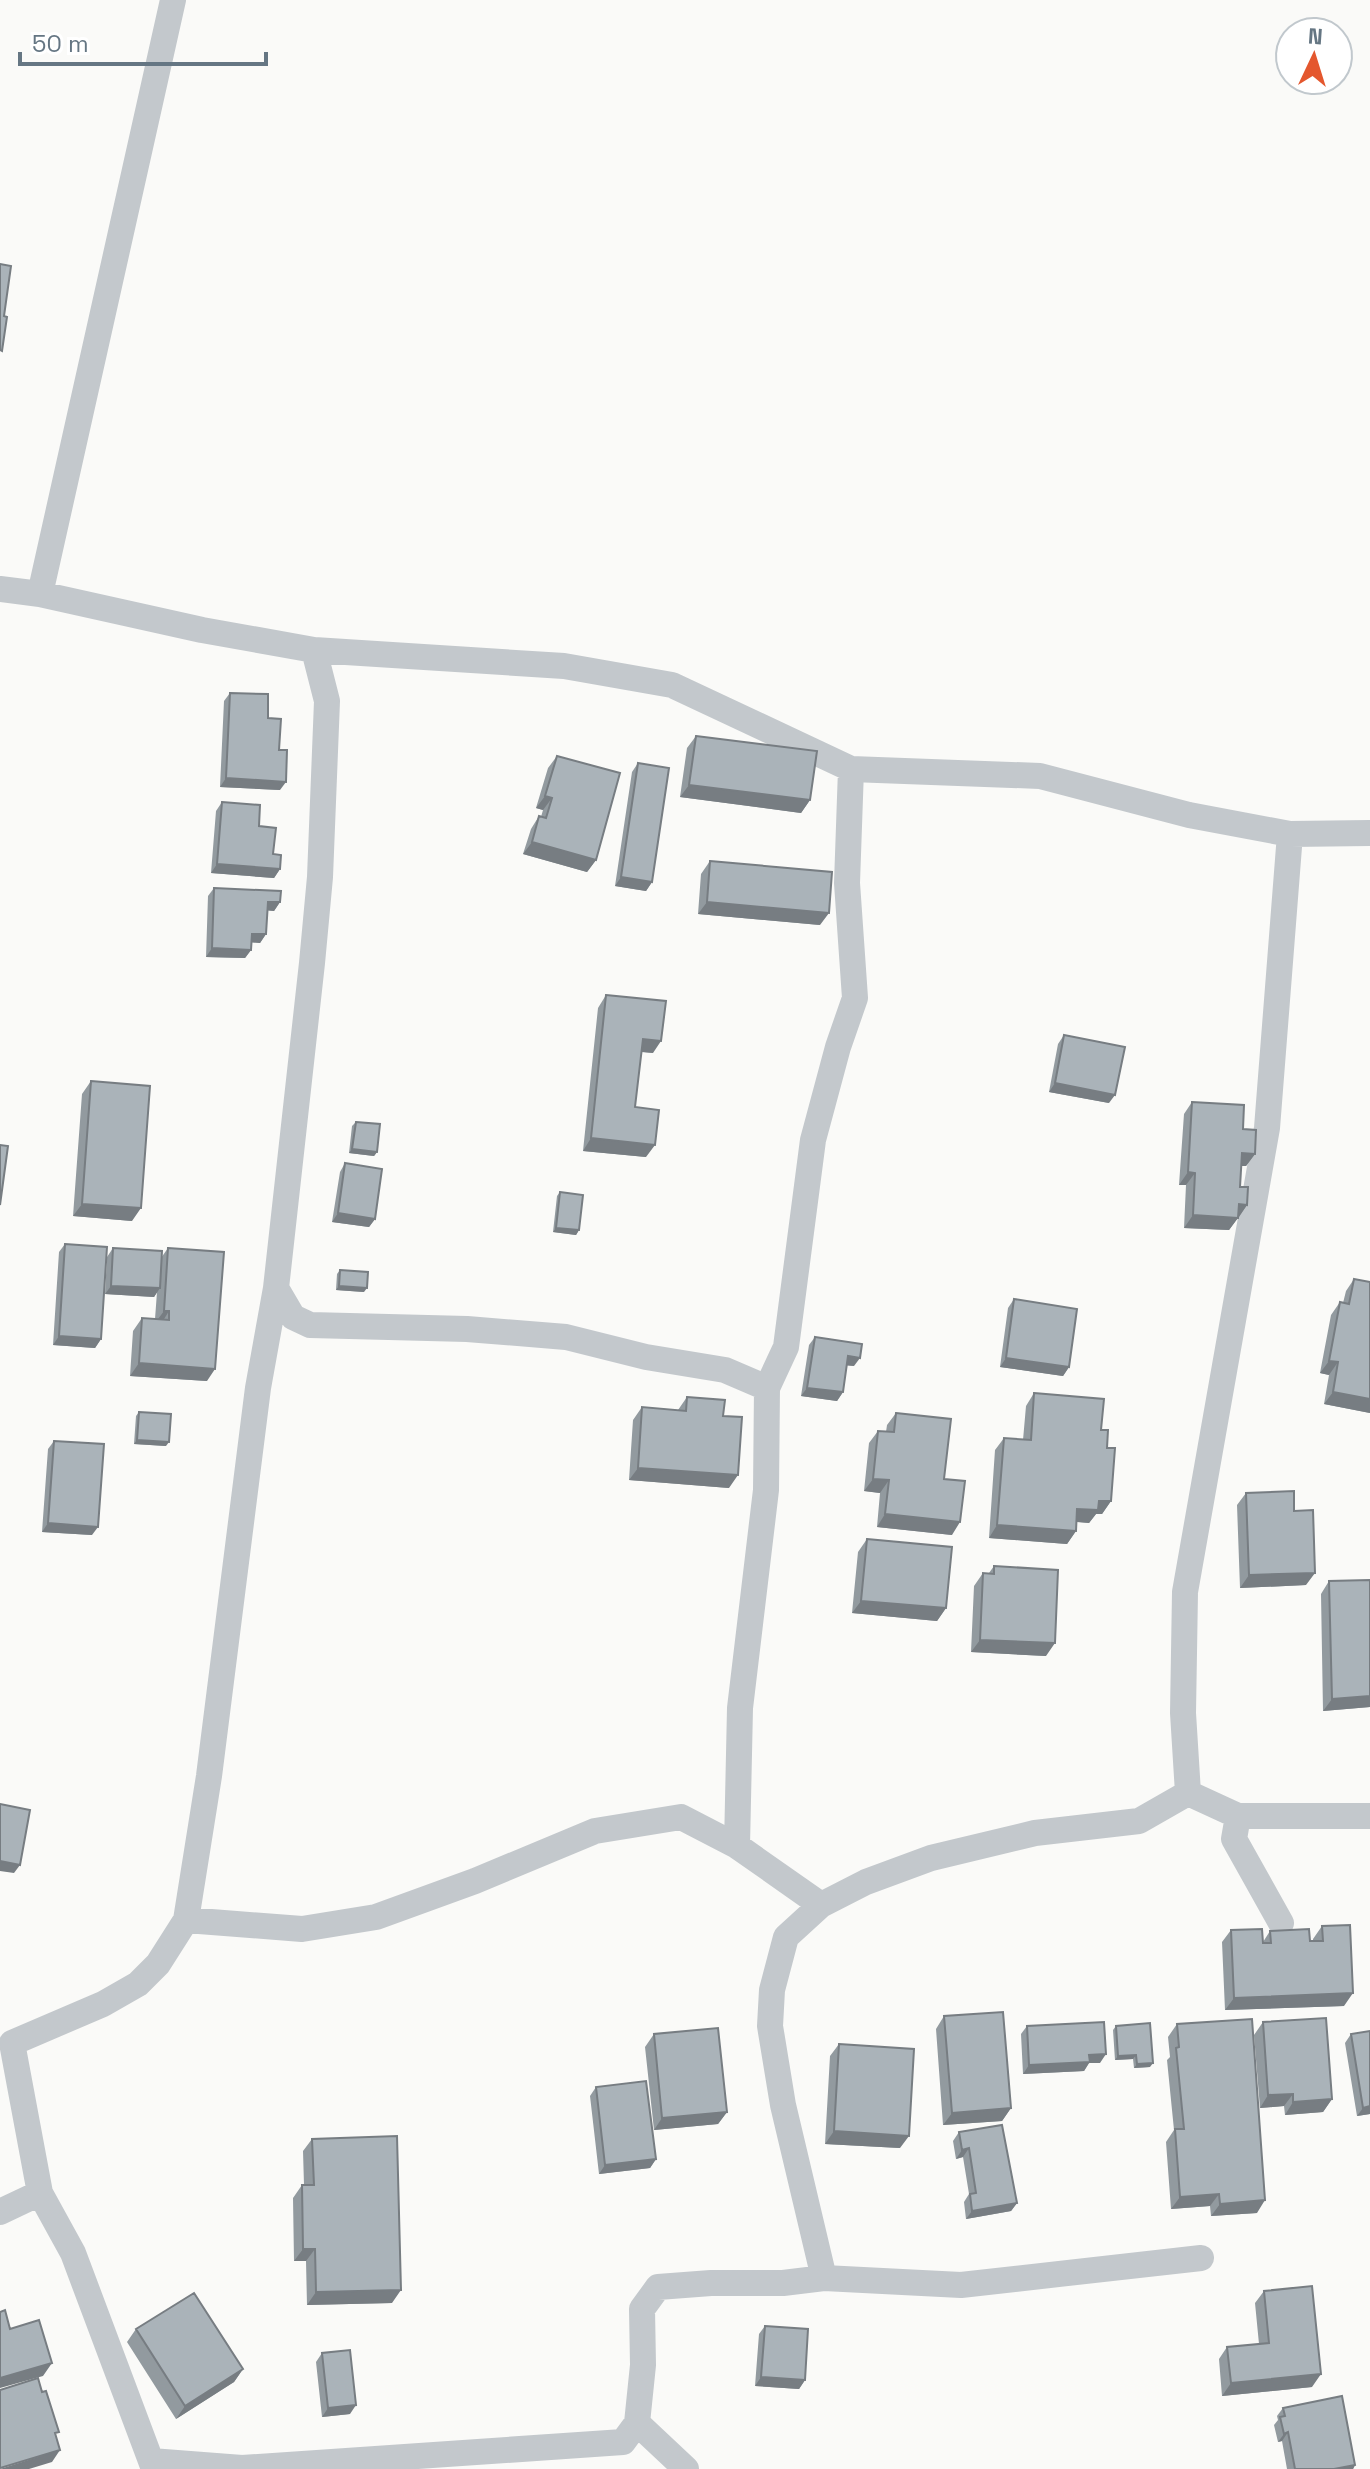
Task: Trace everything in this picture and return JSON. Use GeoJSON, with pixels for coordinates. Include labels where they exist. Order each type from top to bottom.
{"type":"FeatureCollection","features":[{"type":"Feature","properties":{"kind":"street"},"geometry":{"type":"LineString","coordinates":[[40,594],[173,0]]}},
{"type":"Feature","properties":{"kind":"street"},"geometry":{"type":"LineString","coordinates":[[0,589],[40,594],[202,630],[314,650],[564,666],[672,685],[851,769],[1040,776],[1189,815],[1290,834],[1370,833]]}},
{"type":"Feature","properties":{"kind":"street"},"geometry":{"type":"LineString","coordinates":[[314,650],[327,701],[320,877],[276,1288],[258,1388],[209,1776],[186,1920],[158,1964],[138,1984],[103,2004],[6,2044],[40,2193],[73,2253],[152,2465],[242,2468],[623,2442],[637,2423],[643,2365],[642,2309],[658,2287],[783,2283],[824,2278],[961,2285],[1201,2258]]}},
{"type":"Feature","properties":{"kind":"street"},"geometry":{"type":"LineString","coordinates":[[737,1846],[740,1708],[766,1490],[767,1388],[786,1347],[813,1140],[838,1047],[855,998],[847,883],[851,769]]}},
{"type":"Feature","properties":{"kind":"street"},"geometry":{"type":"LineString","coordinates":[[1188,1793],[1183,1713],[1185,1592],[1267,1128],[1290,834]]}},
{"type":"Feature","properties":{"kind":"street"},"geometry":{"type":"LineString","coordinates":[[276,1288],[293,1317],[310,1325],[467,1329],[566,1337],[646,1357],[725,1370],[767,1388]]}},
{"type":"Feature","properties":{"kind":"street"},"geometry":{"type":"LineString","coordinates":[[1188,1793],[1238,1816],[1370,1816]]}},
{"type":"Feature","properties":{"kind":"street"},"geometry":{"type":"LineString","coordinates":[[824,2278],[790,2134],[770,2026],[772,1990],[786,1937],[821,1905],[866,1882],[931,1858],[1035,1833],[1139,1821],[1188,1793]]}},
{"type":"Feature","properties":{"kind":"street"},"geometry":{"type":"LineString","coordinates":[[1238,1816],[1234,1839],[1281,1923]]}},
{"type":"Feature","properties":{"kind":"street"},"geometry":{"type":"LineString","coordinates":[[186,1920],[302,1929],[376,1917],[475,1881],[595,1831],[681,1817],[737,1846],[821,1905]]}},
{"type":"Feature","properties":{"kind":"street"},"geometry":{"type":"LineString","coordinates":[[0,2212],[40,2193]]}},
{"type":"Feature","properties":{"kind":"street"},"geometry":{"type":"LineString","coordinates":[[637,2423],[686,2469]]}},
{"type":"Feature","properties":{"kind":"building"},"geometry":{"type":"Polygon","coordinates":[[[0,264],[11,266],[2,351],[0,350],[0,264]]]}},
{"type":"Feature","properties":{"kind":"building"},"geometry":{"type":"Polygon","coordinates":[[[230,693],[268,694],[268,718],[281,719],[279,750],[287,750],[286,782],[226,778],[230,693]]]}},
{"type":"Feature","properties":{"kind":"building"},"geometry":{"type":"Polygon","coordinates":[[[696,736],[817,751],[810,800],[689,785],[696,736]]]}},
{"type":"Feature","properties":{"kind":"building"},"geometry":{"type":"Polygon","coordinates":[[[557,756],[620,773],[596,860],[532,842],[539,816],[546,818],[552,798],[545,796],[557,756]]]}},
{"type":"Feature","properties":{"kind":"building"},"geometry":{"type":"Polygon","coordinates":[[[638,763],[669,768],[652,882],[621,877],[638,763]]]}},
{"type":"Feature","properties":{"kind":"building"},"geometry":{"type":"Polygon","coordinates":[[[222,802],[260,805],[259,826],[276,828],[273,854],[281,855],[280,869],[217,864],[222,802]]]}},
{"type":"Feature","properties":{"kind":"building"},"geometry":{"type":"Polygon","coordinates":[[[710,861],[832,872],[829,913],[707,902],[710,861]]]}},
{"type":"Feature","properties":{"kind":"building"},"geometry":{"type":"Polygon","coordinates":[[[214,888],[281,891],[280,902],[268,902],[266,934],[252,934],[251,950],[212,948],[214,888]]]}},
{"type":"Feature","properties":{"kind":"building"},"geometry":{"type":"Polygon","coordinates":[[[606,995],[666,1001],[661,1041],[643,1039],[635,1107],[659,1110],[655,1145],[591,1138],[606,995]]]}},
{"type":"Feature","properties":{"kind":"building"},"geometry":{"type":"Polygon","coordinates":[[[1064,1035],[1125,1047],[1115,1095],[1055,1083],[1064,1035]]]}},
{"type":"Feature","properties":{"kind":"building"},"geometry":{"type":"Polygon","coordinates":[[[91,1081],[150,1086],[141,1208],[82,1204],[91,1081]]]}},
{"type":"Feature","properties":{"kind":"building"},"geometry":{"type":"Polygon","coordinates":[[[1192,1102],[1244,1105],[1243,1129],[1256,1130],[1255,1154],[1242,1153],[1240,1187],[1248,1187],[1247,1205],[1239,1204],[1238,1218],[1193,1215],[1195,1173],[1188,1172],[1192,1102]]]}},
{"type":"Feature","properties":{"kind":"building"},"geometry":{"type":"Polygon","coordinates":[[[356,1122],[380,1124],[377,1152],[352,1149],[356,1122]]]}},
{"type":"Feature","properties":{"kind":"building"},"geometry":{"type":"Polygon","coordinates":[[[0,1145],[8,1146],[0,1205],[0,1145]]]}},
{"type":"Feature","properties":{"kind":"building"},"geometry":{"type":"Polygon","coordinates":[[[345,1163],[382,1169],[375,1219],[338,1213],[345,1163]]]}},
{"type":"Feature","properties":{"kind":"building"},"geometry":{"type":"Polygon","coordinates":[[[560,1192],[583,1195],[579,1230],[556,1228],[560,1192]]]}},
{"type":"Feature","properties":{"kind":"building"},"geometry":{"type":"Polygon","coordinates":[[[65,1244],[107,1247],[101,1339],[59,1336],[65,1244]]]}},
{"type":"Feature","properties":{"kind":"building"},"geometry":{"type":"Polygon","coordinates":[[[113,1248],[162,1251],[160,1288],[111,1286],[113,1248]]]}},
{"type":"Feature","properties":{"kind":"building"},"geometry":{"type":"Polygon","coordinates":[[[168,1248],[224,1252],[215,1369],[139,1363],[142,1318],[169,1320],[169,1311],[164,1311],[168,1248]]]}},
{"type":"Feature","properties":{"kind":"building"},"geometry":{"type":"Polygon","coordinates":[[[340,1270],[368,1272],[367,1288],[339,1286],[340,1270]]]}},
{"type":"Feature","properties":{"kind":"building"},"geometry":{"type":"Polygon","coordinates":[[[1354,1279],[1370,1282],[1370,1399],[1333,1392],[1338,1362],[1329,1361],[1340,1302],[1349,1304],[1354,1279]]]}},
{"type":"Feature","properties":{"kind":"building"},"geometry":{"type":"Polygon","coordinates":[[[1014,1299],[1077,1309],[1069,1367],[1006,1358],[1014,1299]]]}},
{"type":"Feature","properties":{"kind":"building"},"geometry":{"type":"Polygon","coordinates":[[[815,1337],[862,1344],[860,1358],[848,1356],[843,1392],[807,1388],[815,1337]]]}},
{"type":"Feature","properties":{"kind":"building"},"geometry":{"type":"Polygon","coordinates":[[[1034,1393],[1104,1399],[1101,1430],[1108,1430],[1107,1448],[1115,1448],[1111,1501],[1099,1501],[1098,1510],[1077,1509],[1076,1531],[997,1525],[1004,1438],[1031,1440],[1034,1393]]]}},
{"type":"Feature","properties":{"kind":"building"},"geometry":{"type":"Polygon","coordinates":[[[687,1397],[725,1400],[723,1416],[742,1417],[738,1475],[638,1468],[642,1407],[686,1411],[687,1397]]]}},
{"type":"Feature","properties":{"kind":"building"},"geometry":{"type":"Polygon","coordinates":[[[139,1412],[171,1414],[169,1442],[137,1440],[139,1412]]]}},
{"type":"Feature","properties":{"kind":"building"},"geometry":{"type":"Polygon","coordinates":[[[896,1413],[951,1419],[944,1479],[965,1481],[960,1522],[885,1514],[889,1480],[873,1479],[878,1431],[894,1432],[896,1413]]]}},
{"type":"Feature","properties":{"kind":"building"},"geometry":{"type":"Polygon","coordinates":[[[54,1441],[104,1444],[98,1527],[48,1523],[54,1441]]]}},
{"type":"Feature","properties":{"kind":"building"},"geometry":{"type":"Polygon","coordinates":[[[1294,1491],[1294,1511],[1313,1510],[1315,1573],[1249,1575],[1246,1493],[1294,1491]]]}},
{"type":"Feature","properties":{"kind":"building"},"geometry":{"type":"Polygon","coordinates":[[[867,1539],[952,1547],[946,1608],[861,1601],[867,1539]]]}},
{"type":"Feature","properties":{"kind":"building"},"geometry":{"type":"Polygon","coordinates":[[[994,1566],[1058,1570],[1055,1643],[980,1640],[983,1573],[994,1574],[994,1566]]]}},
{"type":"Feature","properties":{"kind":"building"},"geometry":{"type":"Polygon","coordinates":[[[1370,1580],[1370,1696],[1332,1699],[1329,1581],[1370,1580]]]}},
{"type":"Feature","properties":{"kind":"building"},"geometry":{"type":"Polygon","coordinates":[[[0,1804],[30,1810],[20,1865],[0,1861],[0,1804]]]}},
{"type":"Feature","properties":{"kind":"building"},"geometry":{"type":"Polygon","coordinates":[[[1350,1925],[1353,1993],[1234,1998],[1231,1930],[1262,1929],[1263,1943],[1271,1943],[1270,1931],[1309,1929],[1310,1941],[1323,1941],[1322,1926],[1350,1925]]]}},
{"type":"Feature","properties":{"kind":"building"},"geometry":{"type":"Polygon","coordinates":[[[1003,2012],[1011,2108],[952,2113],[944,2016],[1003,2012]]]}},
{"type":"Feature","properties":{"kind":"building"},"geometry":{"type":"Polygon","coordinates":[[[1326,2018],[1332,2099],[1293,2102],[1293,2094],[1268,2095],[1263,2022],[1326,2018]]]}},
{"type":"Feature","properties":{"kind":"building"},"geometry":{"type":"Polygon","coordinates":[[[1252,2019],[1265,2200],[1220,2204],[1219,2194],[1180,2197],[1175,2129],[1184,2129],[1176,2048],[1179,2047],[1177,2024],[1252,2019]]]}},
{"type":"Feature","properties":{"kind":"building"},"geometry":{"type":"Polygon","coordinates":[[[1104,2022],[1106,2054],[1089,2055],[1090,2062],[1029,2065],[1027,2026],[1104,2022]]]}},
{"type":"Feature","properties":{"kind":"building"},"geometry":{"type":"Polygon","coordinates":[[[1150,2023],[1153,2063],[1137,2064],[1136,2055],[1118,2056],[1116,2026],[1150,2023]]]}},
{"type":"Feature","properties":{"kind":"building"},"geometry":{"type":"Polygon","coordinates":[[[718,2028],[727,2112],[662,2118],[654,2034],[718,2028]]]}},
{"type":"Feature","properties":{"kind":"building"},"geometry":{"type":"Polygon","coordinates":[[[1370,2031],[1370,2106],[1363,2108],[1351,2034],[1370,2031]]]}},
{"type":"Feature","properties":{"kind":"building"},"geometry":{"type":"Polygon","coordinates":[[[839,2044],[914,2049],[909,2136],[834,2131],[839,2044]]]}},
{"type":"Feature","properties":{"kind":"building"},"geometry":{"type":"Polygon","coordinates":[[[646,2081],[656,2159],[605,2165],[596,2087],[646,2081]]]}},
{"type":"Feature","properties":{"kind":"building"},"geometry":{"type":"Polygon","coordinates":[[[1002,2125],[1017,2203],[972,2211],[970,2194],[976,2193],[969,2148],[962,2150],[959,2132],[1002,2125]]]}},
{"type":"Feature","properties":{"kind":"building"},"geometry":{"type":"Polygon","coordinates":[[[397,2136],[401,2290],[316,2292],[315,2249],[303,2249],[302,2185],[314,2185],[312,2139],[397,2136]]]}},
{"type":"Feature","properties":{"kind":"building"},"geometry":{"type":"Polygon","coordinates":[[[1312,2286],[1321,2374],[1231,2383],[1227,2347],[1269,2343],[1264,2291],[1312,2286]]]}},
{"type":"Feature","properties":{"kind":"building"},"geometry":{"type":"Polygon","coordinates":[[[194,2293],[243,2369],[185,2406],[136,2329],[194,2293]]]}},
{"type":"Feature","properties":{"kind":"building"},"geometry":{"type":"Polygon","coordinates":[[[5,2310],[10,2329],[39,2320],[52,2363],[0,2378],[0,2312],[5,2310]]]}},
{"type":"Feature","properties":{"kind":"building"},"geometry":{"type":"Polygon","coordinates":[[[765,2326],[808,2329],[805,2380],[761,2377],[765,2326]]]}},
{"type":"Feature","properties":{"kind":"building"},"geometry":{"type":"Polygon","coordinates":[[[350,2350],[356,2405],[328,2408],[322,2353],[350,2350]]]}},
{"type":"Feature","properties":{"kind":"building"},"geometry":{"type":"Polygon","coordinates":[[[38,2378],[42,2392],[46,2391],[59,2432],[55,2433],[60,2450],[0,2468],[0,2390],[38,2378]]]}},
{"type":"Feature","properties":{"kind":"building"},"geometry":{"type":"Polygon","coordinates":[[[1342,2396],[1355,2465],[1334,2469],[1295,2469],[1288,2432],[1284,2434],[1280,2417],[1285,2416],[1283,2408],[1342,2396]]]}}]}
